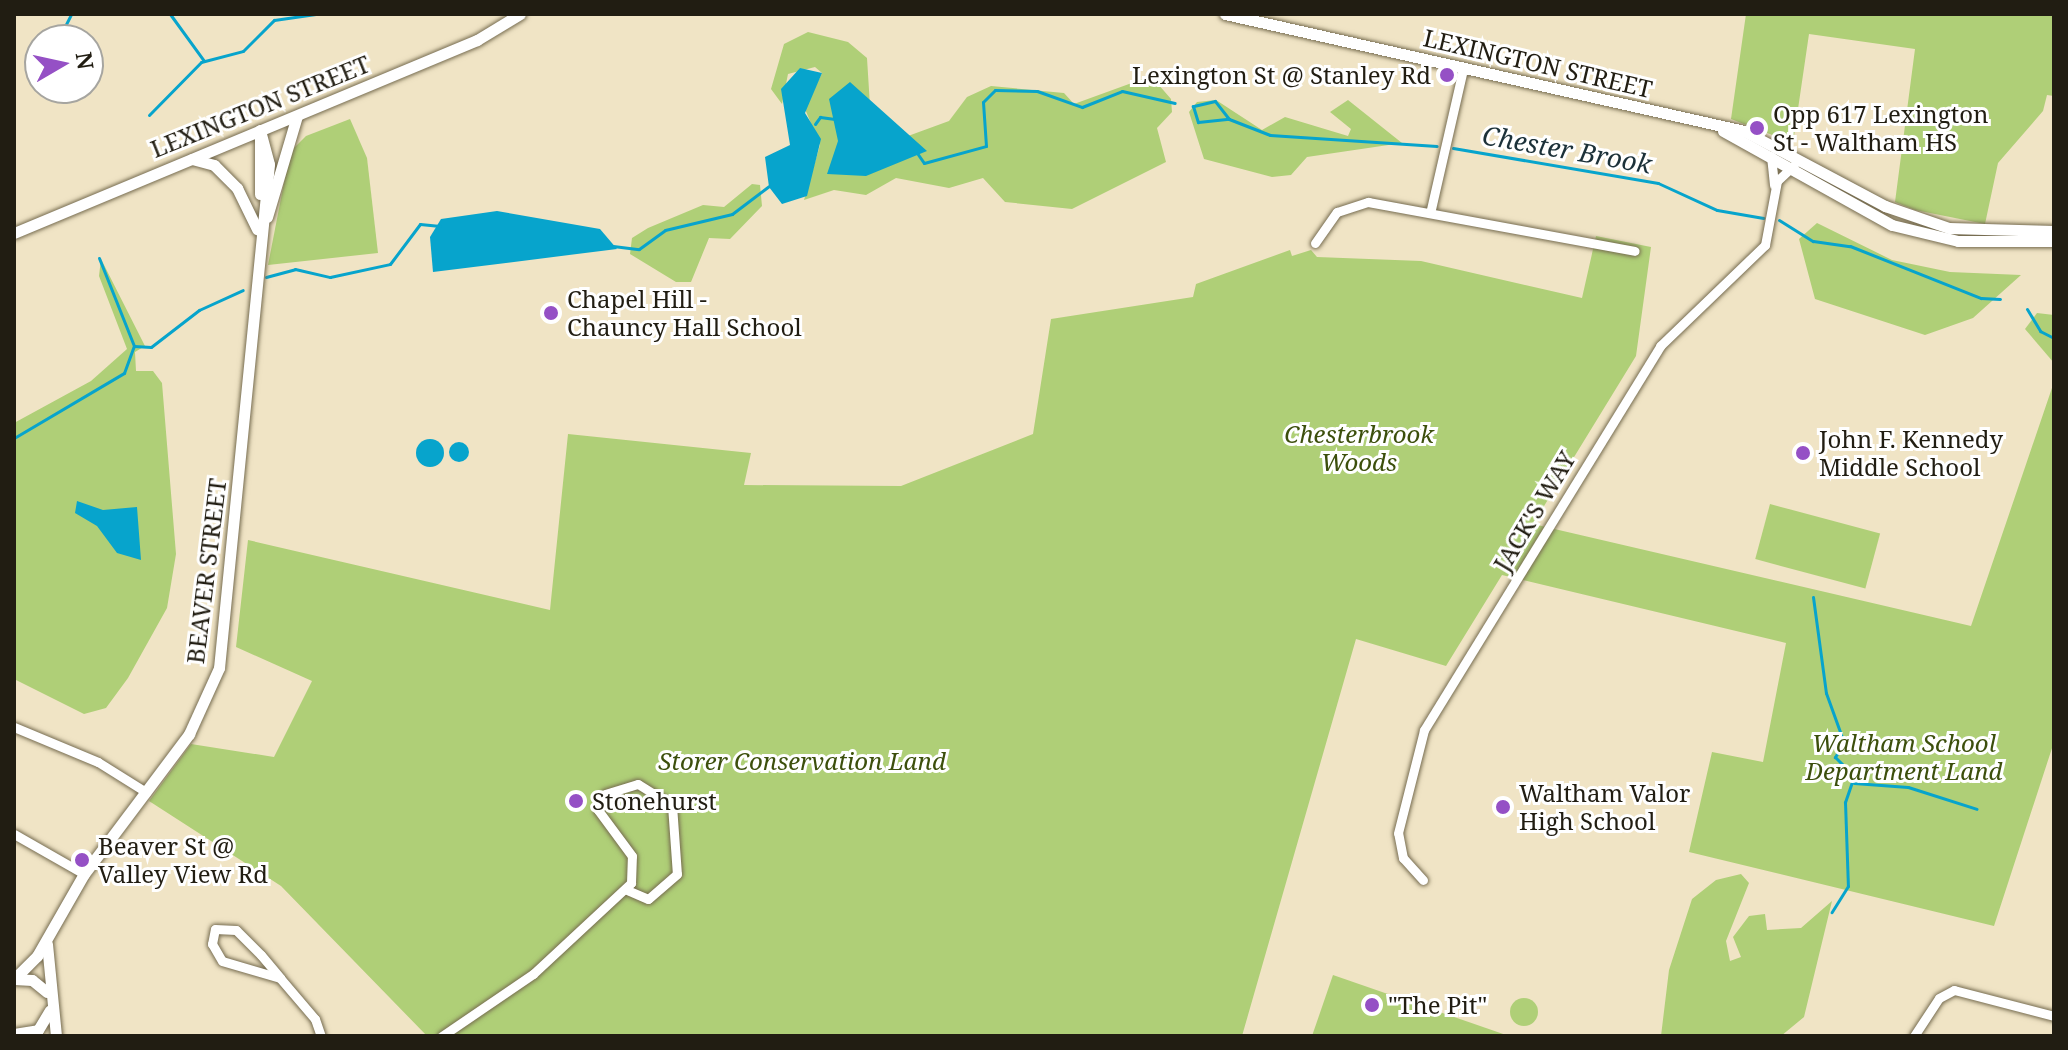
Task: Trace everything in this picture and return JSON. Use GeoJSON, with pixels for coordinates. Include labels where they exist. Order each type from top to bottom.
{"type":"FeatureCollection","features":[{"type":"Feature","properties":{"kind":"main road","name":"LEXINGTON STREET"},"geometry":{"type":"LineString","coordinates":[[14,233],[477,40],[520,14]]}},
{"type":"Feature","properties":{"kind":"main road","name":"LEXINGTON STREET"},"geometry":{"type":"LineString","coordinates":[[1225,14],[1744,131],[1802,157],[1927,222],[1969,231],[2054,231]]}},
{"type":"Feature","properties":{"kind":"main road"},"geometry":{"type":"LineString","coordinates":[[257,260],[286,132],[298,115]]}},
{"type":"Feature","properties":{"kind":"main road","name":"LEXINGTON STREET"},"geometry":{"type":"LineString","coordinates":[[1700,123],[1771,156],[1915,233],[1981,243],[2054,241]]}},
{"type":"Feature","properties":{"kind":"main road","name":"BEAVER STREET"},"geometry":{"type":"LineString","coordinates":[[14,979],[49,936],[84,874],[202,712],[224,647],[261,208],[270,157],[260,130]]}},
{"type":"Feature","properties":{"kind":"main road"},"geometry":{"type":"LineString","coordinates":[[187,159],[214,165],[237,188],[258,243]]}},
{"type":"Feature","properties":{"kind":"main road","name":"BEAVER STREET"},"geometry":{"type":"LineString","coordinates":[[49,936],[50,1010]]}},
{"type":"Feature","properties":{"kind":"main road"},"geometry":{"type":"LineString","coordinates":[[14,979],[32,980],[49,997]]}},
{"type":"Feature","properties":{"kind":"main road"},"geometry":{"type":"LineString","coordinates":[[14,1034],[38,1030],[50,1010]]}},
{"type":"Feature","properties":{"kind":"main road"},"geometry":{"type":"LineString","coordinates":[[50,1010],[56,1036]]}},
{"type":"Feature","properties":{"kind":"main road"},"geometry":{"type":"LineString","coordinates":[[14,1034],[21,1036]]}},
{"type":"Feature","properties":{"kind":"street"},"geometry":{"type":"LineString","coordinates":[[1431,209],[1463,69]]}},
{"type":"Feature","properties":{"kind":"street","name":"JACK'S WAY"},"geometry":{"type":"LineString","coordinates":[[1423,880],[1403,858],[1398,833],[1424,730],[1625,398],[1687,315],[1765,245],[1774,192],[1771,156]]}},
{"type":"Feature","properties":{"kind":"street","name":"JACK'S WAY"},"geometry":{"type":"LineString","coordinates":[[1774,192],[1790,168],[1802,157]]}},
{"type":"Feature","properties":{"kind":"street"},"geometry":{"type":"LineString","coordinates":[[1315,243],[1337,212],[1354,203],[1431,209],[1635,251]]}},
{"type":"Feature","properties":{"kind":"street"},"geometry":{"type":"LineString","coordinates":[[14,727],[98,762],[146,792]]}},
{"type":"Feature","properties":{"kind":"street"},"geometry":{"type":"LineString","coordinates":[[442,1036],[533,974],[595,909],[625,889],[634,874],[632,856],[598,810],[605,794],[638,784],[672,805],[677,874],[648,899],[625,889]]}},
{"type":"Feature","properties":{"kind":"street"},"geometry":{"type":"LineString","coordinates":[[14,834],[84,874]]}},
{"type":"Feature","properties":{"kind":"street"},"geometry":{"type":"LineString","coordinates":[[280,978],[222,961],[212,944],[215,929],[236,930],[280,978],[321,1036]]}},
{"type":"Feature","properties":{"kind":"street"},"geometry":{"type":"LineString","coordinates":[[1914,1036],[1948,992],[2054,1016]]}},
{"type":"Feature","properties":{"kind":"green space"},"geometry":{"type":"Polygon","coordinates":[[[1746,14],[2054,14],[2054,96],[2047,95],[2043,111],[1998,163],[1985,224],[1915,210],[1895,202],[1915,49],[1809,34],[1793,143],[1731,119],[1746,14]]]}},
{"type":"Feature","properties":{"kind":"green space"},"geometry":{"type":"Polygon","coordinates":[[[808,32],[848,42],[867,58],[870,106],[908,136],[949,121],[967,97],[991,86],[1064,93],[1074,104],[1151,76],[1171,99],[1172,112],[1157,128],[1166,162],[1072,209],[1005,202],[983,178],[949,188],[896,178],[866,195],[834,190],[804,200],[820,145],[805,109],[822,73],[815,67],[788,74],[782,104],[771,89],[784,44],[808,32]]]}},
{"type":"Feature","properties":{"kind":"green space"},"geometry":{"type":"Polygon","coordinates":[[[1216,100],[1262,130],[1285,117],[1348,136],[1351,129],[1330,112],[1348,100],[1402,143],[1307,157],[1291,175],[1272,177],[1204,159],[1189,112],[1197,102],[1216,100]]]}},
{"type":"Feature","properties":{"kind":"green space"},"geometry":{"type":"Polygon","coordinates":[[[350,119],[367,158],[378,253],[268,265],[290,152],[306,136],[350,119]]]}},
{"type":"Feature","properties":{"kind":"green space"},"geometry":{"type":"Polygon","coordinates":[[[752,184],[760,185],[762,206],[730,239],[709,238],[691,282],[676,282],[630,254],[632,238],[648,228],[703,205],[724,207],[752,184]]]}},
{"type":"Feature","properties":{"kind":"green space"},"geometry":{"type":"Polygon","coordinates":[[[1817,223],[1892,260],[1950,272],[2021,275],[1973,318],[1925,335],[1815,299],[1799,239],[1817,223]]]}},
{"type":"Feature","properties":{"kind":"green space","name":"Storer Conservation Land"},"geometry":{"type":"Polygon","coordinates":[[[1596,236],[1651,247],[1636,356],[1533,524],[1971,626],[2054,382],[2054,742],[1994,926],[1689,852],[1712,752],[1763,762],[1786,643],[1502,575],[1446,666],[1356,639],[1242,1036],[427,1036],[281,886],[149,801],[191,744],[274,757],[312,681],[236,647],[248,540],[550,610],[568,434],[751,453],[744,485],[901,486],[1033,434],[1051,319],[1193,297],[1196,284],[1290,250],[1292,256],[1311,250],[1317,257],[1421,261],[1582,298],[1596,236]]]}},
{"type":"Feature","properties":{"kind":"green space"},"geometry":{"type":"Polygon","coordinates":[[[101,259],[145,346],[135,352],[136,371],[153,371],[162,383],[176,554],[167,608],[128,678],[106,708],[84,714],[14,679],[14,423],[91,381],[127,349],[99,276],[101,259]]]}},
{"type":"Feature","properties":{"kind":"green space"},"geometry":{"type":"Polygon","coordinates":[[[2037,313],[2054,315],[2054,363],[2025,329],[2037,313]]]}},
{"type":"Feature","properties":{"kind":"green space"},"geometry":{"type":"Polygon","coordinates":[[[1770,504],[1880,534],[1865,589],[1755,559],[1770,504]]]}},
{"type":"Feature","properties":{"kind":"green space"},"geometry":{"type":"Polygon","coordinates":[[[1741,874],[1749,883],[1726,941],[1730,961],[1741,957],[1733,937],[1749,916],[1765,914],[1767,930],[1801,928],[1832,901],[1804,1017],[1781,1036],[1661,1036],[1669,970],[1692,899],[1716,880],[1741,874]]]}},
{"type":"Feature","properties":{"kind":"green space","name":"\"The Pit\""},"geometry":{"type":"Polygon","coordinates":[[[1333,975],[1509,1036],[1312,1036],[1333,975]]]}},
{"type":"Feature","properties":{"kind":"green space"},"geometry":{"type":"Polygon","coordinates":[[[1524,998],[1534,1002],[1538,1012],[1534,1022],[1524,1026],[1514,1022],[1510,1012],[1514,1002],[1524,998]]]}},
{"type":"Feature","properties":{"kind":"water"},"geometry":{"type":"Polygon","coordinates":[[[800,68],[822,73],[805,113],[821,139],[807,196],[782,204],[769,187],[765,157],[790,145],[781,89],[800,68]]]}},
{"type":"Feature","properties":{"kind":"water"},"geometry":{"type":"Polygon","coordinates":[[[850,82],[927,151],[866,176],[827,174],[838,141],[829,99],[850,82]]]}},
{"type":"Feature","properties":{"kind":"water"},"geometry":{"type":"Polygon","coordinates":[[[497,211],[600,229],[617,249],[433,272],[430,237],[441,219],[497,211]]]}},
{"type":"Feature","properties":{"kind":"water"},"geometry":{"type":"Polygon","coordinates":[[[430,439],[440,443],[444,453],[440,463],[430,467],[420,463],[416,453],[420,443],[430,439]]]}},
{"type":"Feature","properties":{"kind":"water"},"geometry":{"type":"Polygon","coordinates":[[[459,442],[466,445],[469,452],[466,459],[459,462],[452,459],[449,452],[452,445],[459,442]]]}},
{"type":"Feature","properties":{"kind":"water"},"geometry":{"type":"Polygon","coordinates":[[[77,501],[103,510],[137,507],[141,560],[117,553],[97,526],[75,513],[77,501]]]}},
{"type":"Feature","properties":{"kind":"waterway"},"geometry":{"type":"LineString","coordinates":[[66,24],[71,14]]}},
{"type":"Feature","properties":{"kind":"waterway"},"geometry":{"type":"LineString","coordinates":[[170,14],[204,61]]}},
{"type":"Feature","properties":{"kind":"waterway"},"geometry":{"type":"LineString","coordinates":[[149,115],[201,62],[243,51],[274,20],[316,14]]}},
{"type":"Feature","properties":{"kind":"waterway","name":"Chester Brook"},"geometry":{"type":"LineString","coordinates":[[917,153],[924,163],[986,146],[983,102],[995,90],[1037,91],[1082,107],[1122,91],[1175,103]]}},
{"type":"Feature","properties":{"kind":"waterway","name":"Chester Brook"},"geometry":{"type":"LineString","coordinates":[[1229,119],[1215,101],[1193,106],[1198,122],[1229,119],[1270,135],[1437,146]]}},
{"type":"Feature","properties":{"kind":"waterway","name":"Chester Brook"},"geometry":{"type":"LineString","coordinates":[[815,124],[820,117],[835,119]]}},
{"type":"Feature","properties":{"kind":"waterway","name":"Chester Brook"},"geometry":{"type":"LineString","coordinates":[[1453,148],[1658,183],[1717,210],[1763,218]]}},
{"type":"Feature","properties":{"kind":"waterway","name":"Chester Brook"},"geometry":{"type":"LineString","coordinates":[[613,246],[639,249],[665,230],[732,214],[769,186]]}},
{"type":"Feature","properties":{"kind":"waterway","name":"Chester Brook"},"geometry":{"type":"LineString","coordinates":[[1779,220],[1813,241],[1850,246],[1981,298],[2000,299]]}},
{"type":"Feature","properties":{"kind":"waterway","name":"Chester Brook"},"geometry":{"type":"LineString","coordinates":[[266,277],[295,269],[330,277],[390,264],[420,224],[440,226]]}},
{"type":"Feature","properties":{"kind":"waterway"},"geometry":{"type":"LineString","coordinates":[[99,258],[134,346]]}},
{"type":"Feature","properties":{"kind":"waterway","name":"Chester Brook"},"geometry":{"type":"LineString","coordinates":[[14,438],[124,373],[134,346],[151,347],[199,310],[243,290]]}},
{"type":"Feature","properties":{"kind":"waterway","name":"Chester Brook"},"geometry":{"type":"LineString","coordinates":[[2027,309],[2040,331],[2054,338]]}},
{"type":"Feature","properties":{"kind":"waterway"},"geometry":{"type":"LineString","coordinates":[[1813,597],[1826,693],[1844,743],[1835,757],[1854,776],[1845,802],[1848,886],[1832,912]]}},
{"type":"Feature","properties":{"kind":"waterway"},"geometry":{"type":"LineString","coordinates":[[1854,783],[1908,787],[1977,809]]}},
{"type":"Feature","properties":{"kind":"place","name":"Lexington St @ Stanley Rd"},"geometry":{"type":"Point","coordinates":[1447,75]}},
{"type":"Feature","properties":{"kind":"place","name":"Opp 617 Lexington St - Waltham HS"},"geometry":{"type":"Point","coordinates":[1757,128]}},
{"type":"Feature","properties":{"kind":"place","name":"Chapel Hill - Chauncy Hall School"},"geometry":{"type":"Point","coordinates":[551,313]}},
{"type":"Feature","properties":{"kind":"place","name":"John F. Kennedy Middle School"},"geometry":{"type":"Point","coordinates":[1803,453]}},
{"type":"Feature","properties":{"kind":"place","name":"Stonehurst"},"geometry":{"type":"Point","coordinates":[576,801]}},
{"type":"Feature","properties":{"kind":"place","name":"Waltham Valor High School"},"geometry":{"type":"Point","coordinates":[1503,807]}},
{"type":"Feature","properties":{"kind":"place","name":"Beaver St @ Valley View Rd"},"geometry":{"type":"Point","coordinates":[82,860]}},
{"type":"Feature","properties":{"kind":"place","name":"\"The Pit\""},"geometry":{"type":"Point","coordinates":[1372,1005]}},
{"type":"Feature","properties":{"kind":"park label","name":"Chesterbrook Woods"},"geometry":{"type":"Point","coordinates":[1359,448]}},
{"type":"Feature","properties":{"kind":"park label","name":"Waltham School Department Land"},"geometry":{"type":"Point","coordinates":[1904,757]}}]}
